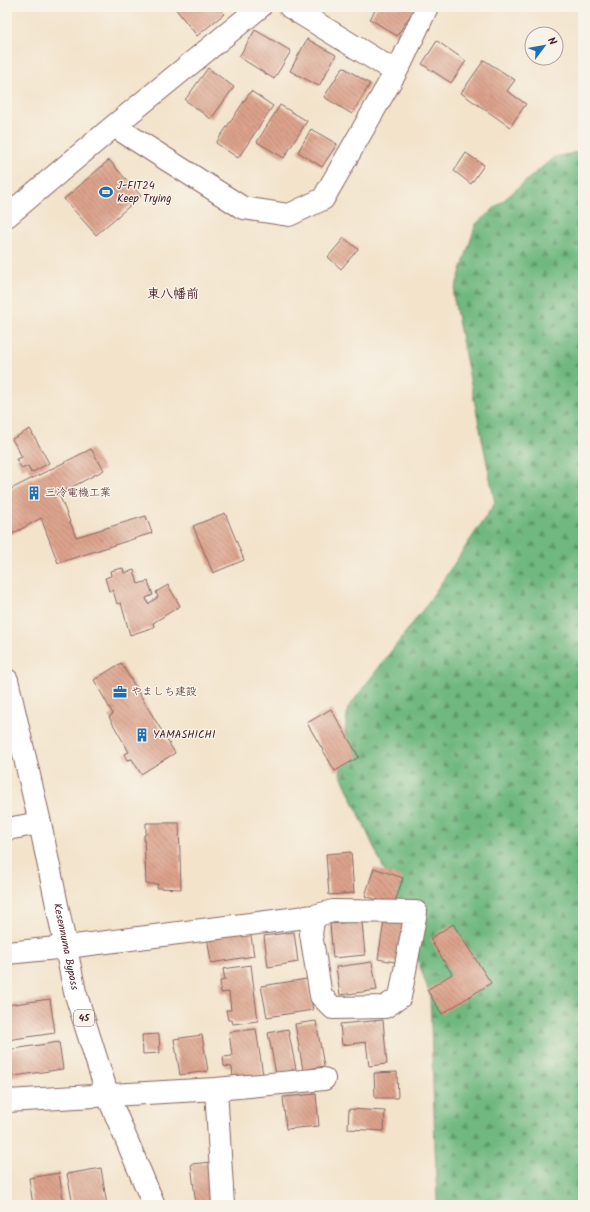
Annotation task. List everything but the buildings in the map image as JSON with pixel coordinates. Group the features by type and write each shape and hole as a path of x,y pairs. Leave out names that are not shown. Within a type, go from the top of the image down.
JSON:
{"main road":[{"path":"7,216 114,126 260,7"},
{"path":"290,7 396,72"},
{"path":"114,126 243,208 289,215 323,199 396,72 427,7"},
{"name":"Kesennuma Bypass","path":"7,680 40,823 76,992 108,1096 154,1205"},
{"path":"7,829 40,823"},
{"path":"7,953 67,947 314,916 333,911 416,912 400,997 385,1007 333,1008 321,996 311,934 314,916"},
{"path":"7,1101 216,1089 324,1079"},
{"path":"216,1089 223,1205"}],"green space":[{"path":"583,151 583,1205 437,1205 430,995 393,889 340,773 348,708 425,607 495,503 453,295 476,224 554,157"}],"place":[{"name":"J-FIT24 Keep Trying","path":"106,192"},
{"name":"三冷電機工業","path":"34,493"},
{"name":"やましち建設","path":"120,692"},
{"name":"YAMASHICHI","path":"142,735"}],"district":[{"name":"東八幡前","path":"173,294"}]}
